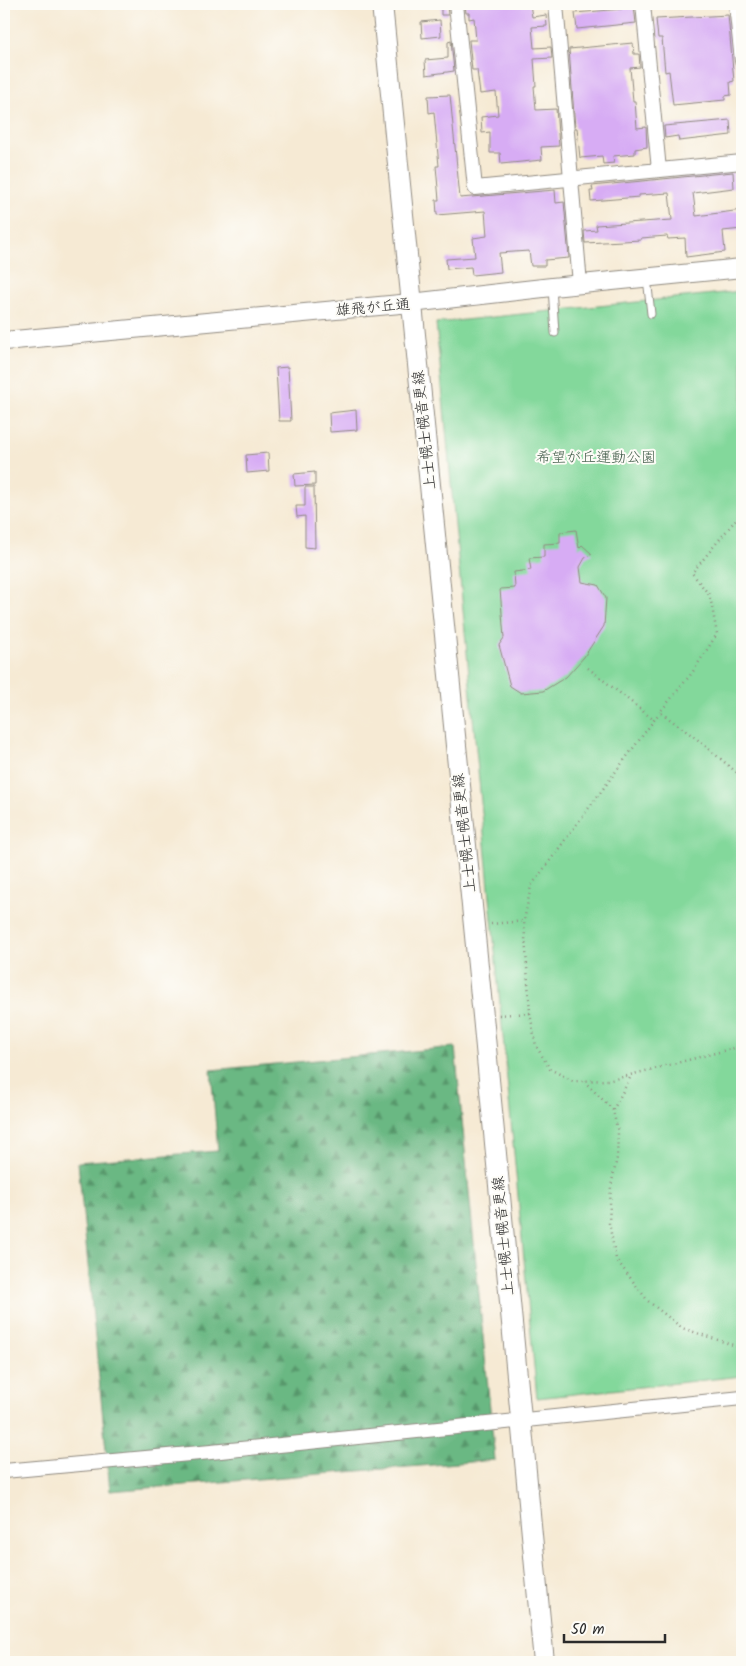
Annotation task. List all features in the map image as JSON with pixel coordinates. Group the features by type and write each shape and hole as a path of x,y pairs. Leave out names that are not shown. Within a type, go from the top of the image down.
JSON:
{"main road":[{"name":"上士幌士幌音更線","path":"382,4 483,1016 544,1662"}],"street":[{"path":"456,4 474,188 742,162"},
{"path":"556,4 580,284"},
{"path":"643,4 659,170"},
{"path":"736,4 742,61"},
{"name":"雄飛が丘通","path":"4,341 411,303 742,268"},
{"path":"4,1472 742,1398"}],"lane":[{"path":"647,277 651,314"},
{"path":"552,287 555,333"}],"path":[{"path":"742,512 692,573 710,596 718,634 692,673 660,712 531,886 524,921 530,1014 536,1046 550,1069 573,1081 611,1080 742,1046"},
{"path":"588,668 654,720"},
{"path":"660,712 697,739 742,777"},
{"path":"474,925 524,921"},
{"path":"483,1016 530,1014"},
{"path":"613,1110 632,1075"},
{"path":"584,1081 613,1110 618,1133 617,1158 611,1186 610,1223 616,1259 648,1301 682,1328 742,1348"}],"green space":[{"name":"希望が丘運動公園","path":"742,291 742,1376 537,1398 436,323"},
{"path":"455,1047 495,1460 110,1491 78,1162 218,1151 211,1070"}],"building":[{"path":"441,4 447,4 448,15 441,15"},
{"path":"465,4 530,4 532,17 546,15 547,26 532,27 534,48 551,47 552,58 534,59 536,110 556,109 559,146 541,147 542,160 501,164 500,153 490,153 490,132 482,133 481,117 498,115 496,92 480,94 477,70 472,70 469,40 476,40 474,18 469,19 469,13 466,13"},
{"path":"634,7 636,23 577,29 575,13"},
{"path":"728,15 734,81 730,82 731,95 725,96 725,100 673,105 669,71 665,72 662,38 658,38 656,19"},
{"path":"440,20 441,36 422,38 421,22"},
{"path":"451,41 454,71 426,75 425,60 448,58 448,42"},
{"path":"633,43 634,54 639,54 640,67 630,68 633,101 635,101 637,128 646,127 647,147 635,149 635,154 613,156 614,163 603,164 602,156 580,158 577,128 575,128 569,49"},
{"path":"450,95 460,198 555,190 556,203 564,202 569,258 545,260 545,266 531,266 529,251 499,253 501,272 472,275 471,267 447,269 446,259 475,257 473,238 487,236 485,211 437,215 436,200 439,200 436,166 439,166 434,112 429,113 428,96"},
{"path":"730,120 731,135 679,141 678,136 665,138 664,126"},
{"path":"733,172 734,188 693,193 696,216 742,210 742,229 723,231 725,252 686,257 685,238 668,239 667,236 641,238 641,240 585,243 584,231 597,230 596,225 672,220 669,193 591,201 590,191 593,191 592,186"},
{"path":"288,367 291,421 279,421 276,368"},
{"path":"356,410 357,430 330,432 329,413"},
{"path":"268,453 269,471 247,473 246,455"},
{"path":"315,472 315,485 295,486 294,474"},
{"path":"305,487 314,487 315,548 305,547 305,516 297,517 296,506 305,506"},
{"path":"576,530 579,548 582,545 592,554 585,558 580,567 582,582 598,585 606,598 604,626 584,657 566,677 543,691 521,693 510,686 499,645 504,638 500,589 515,588 514,572 531,570 529,558 544,557 544,544 560,543 560,532"}]}
